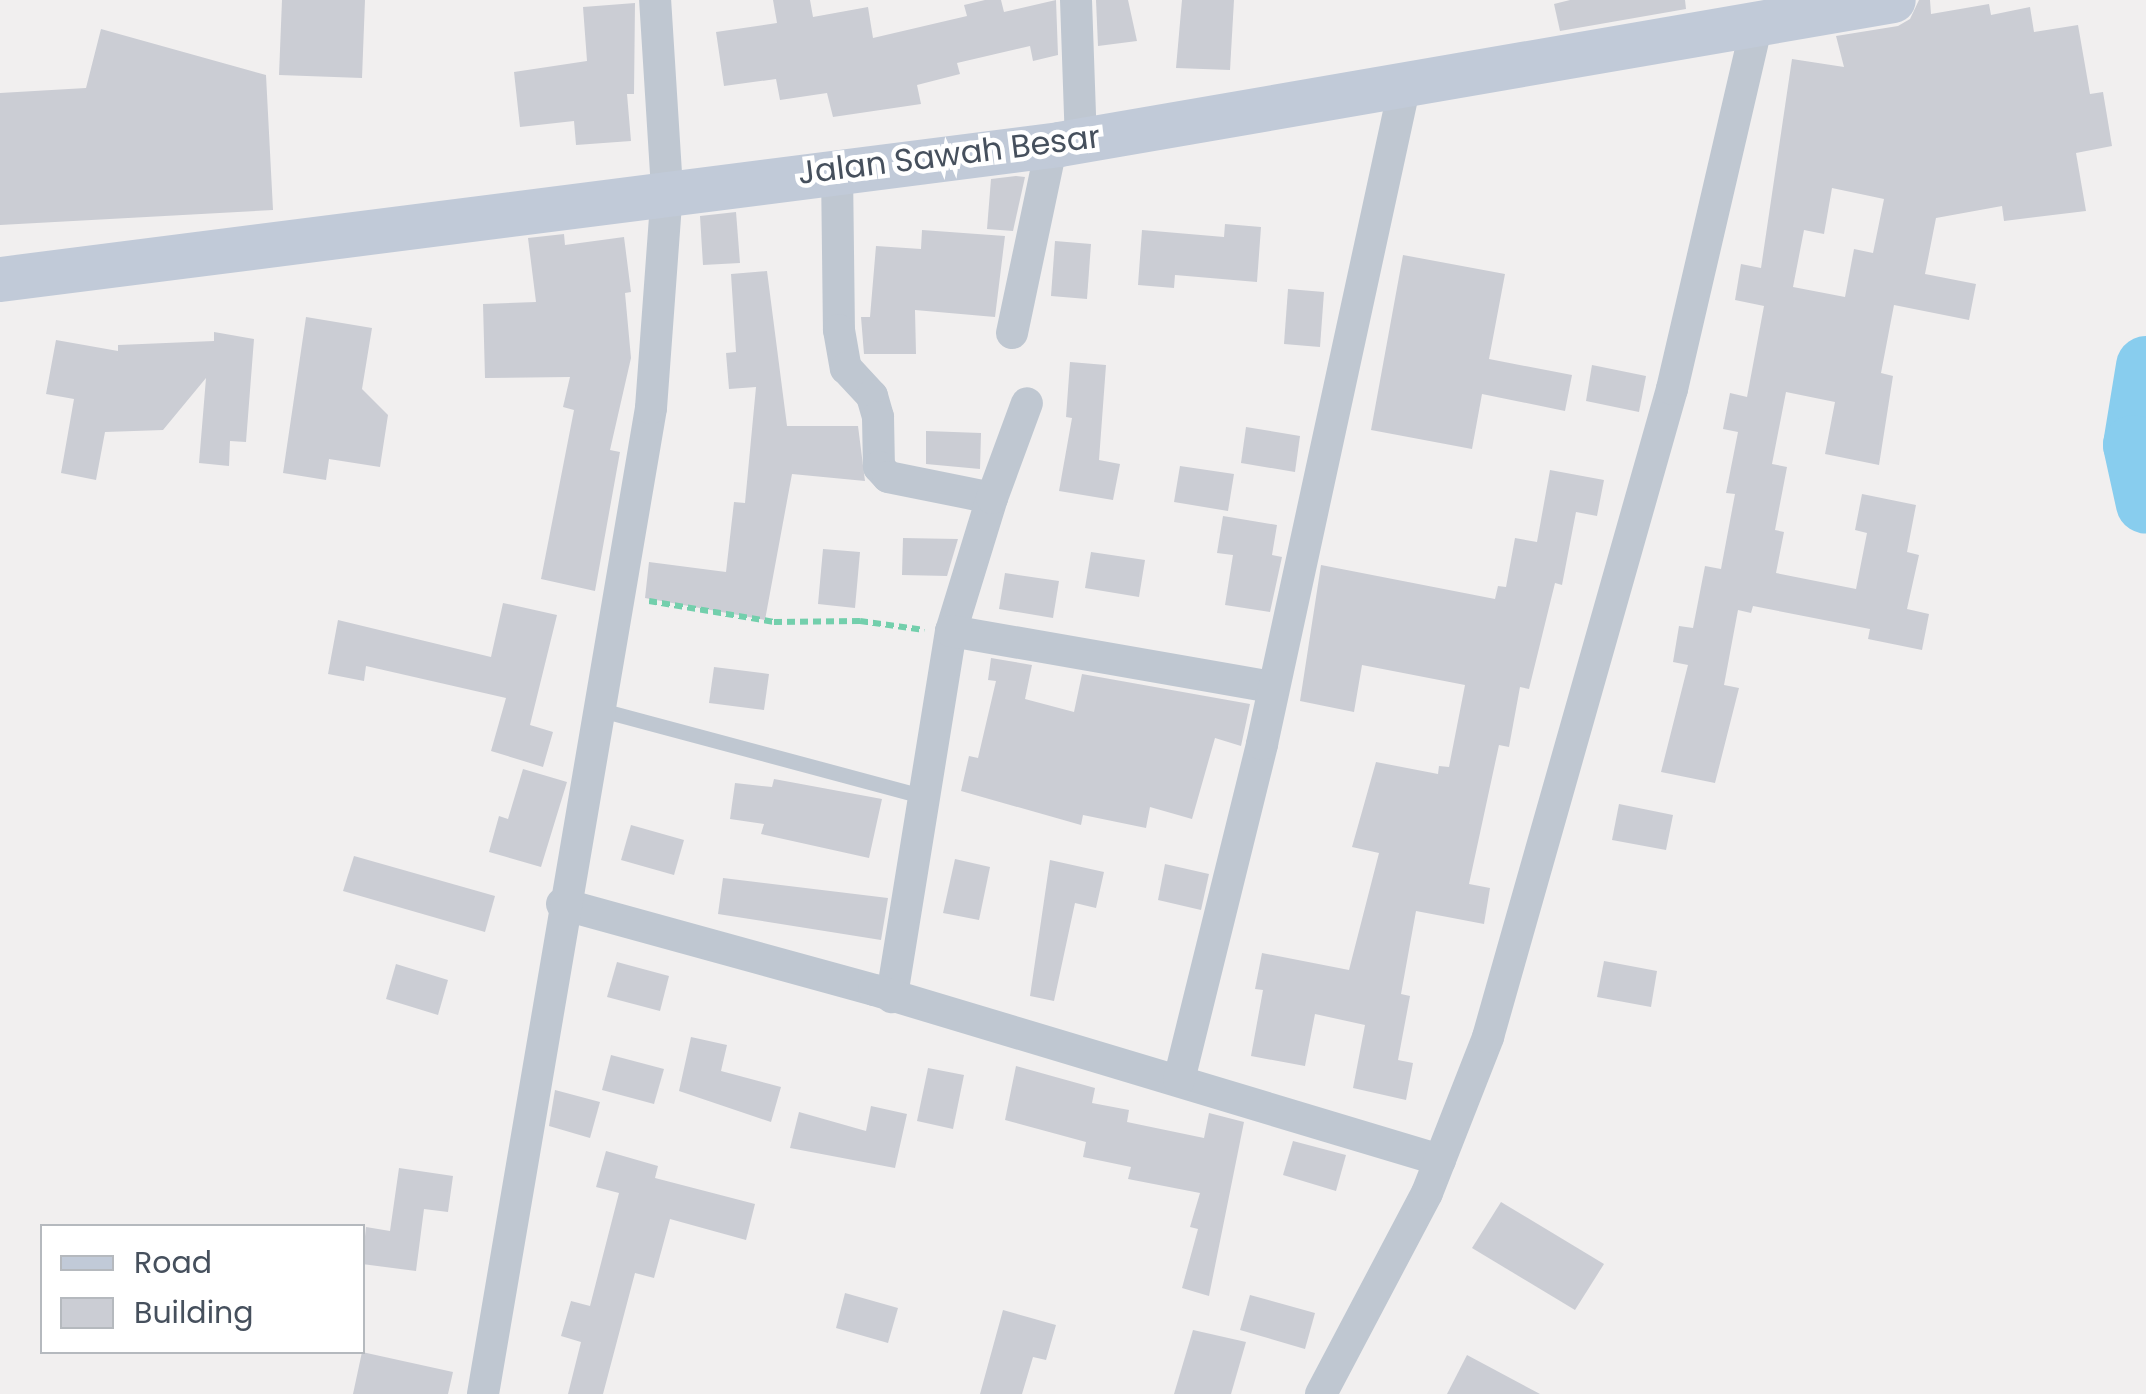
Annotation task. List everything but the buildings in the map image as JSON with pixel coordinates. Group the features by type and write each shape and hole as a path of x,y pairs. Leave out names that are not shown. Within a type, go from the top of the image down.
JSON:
{"main road":[{"name":"Jalan Sawah Besar","path":"0,280 667,189 1067,142 1405,84 1742,18 1893,0"}],"street":[{"path":"483,1394 562,904 623,597 651,408 667,189 655,0"},
{"path":"1012,333 1067,142 1076,0"},
{"path":"1322,1394 1440,1160 1488,1037 1560,792 1690,318 1742,18"},
{"path":"1179,1080 1405,84"},
{"path":"837,170 839,330 846,368 872,396 878,417 879,467 888,477 992,498"},
{"path":"892,997 942,631 1027,404"},
{"path":"942,631 1271,687"},
{"path":"562,904 1179,1080 1440,1160"}],"lane":[{"path":"601,710 922,796"}],"path":[{"path":"623,597 774,622 860,620 942,631"}],"waterway":[{"path":"2146,366 2133,445 2146,504"}]}
